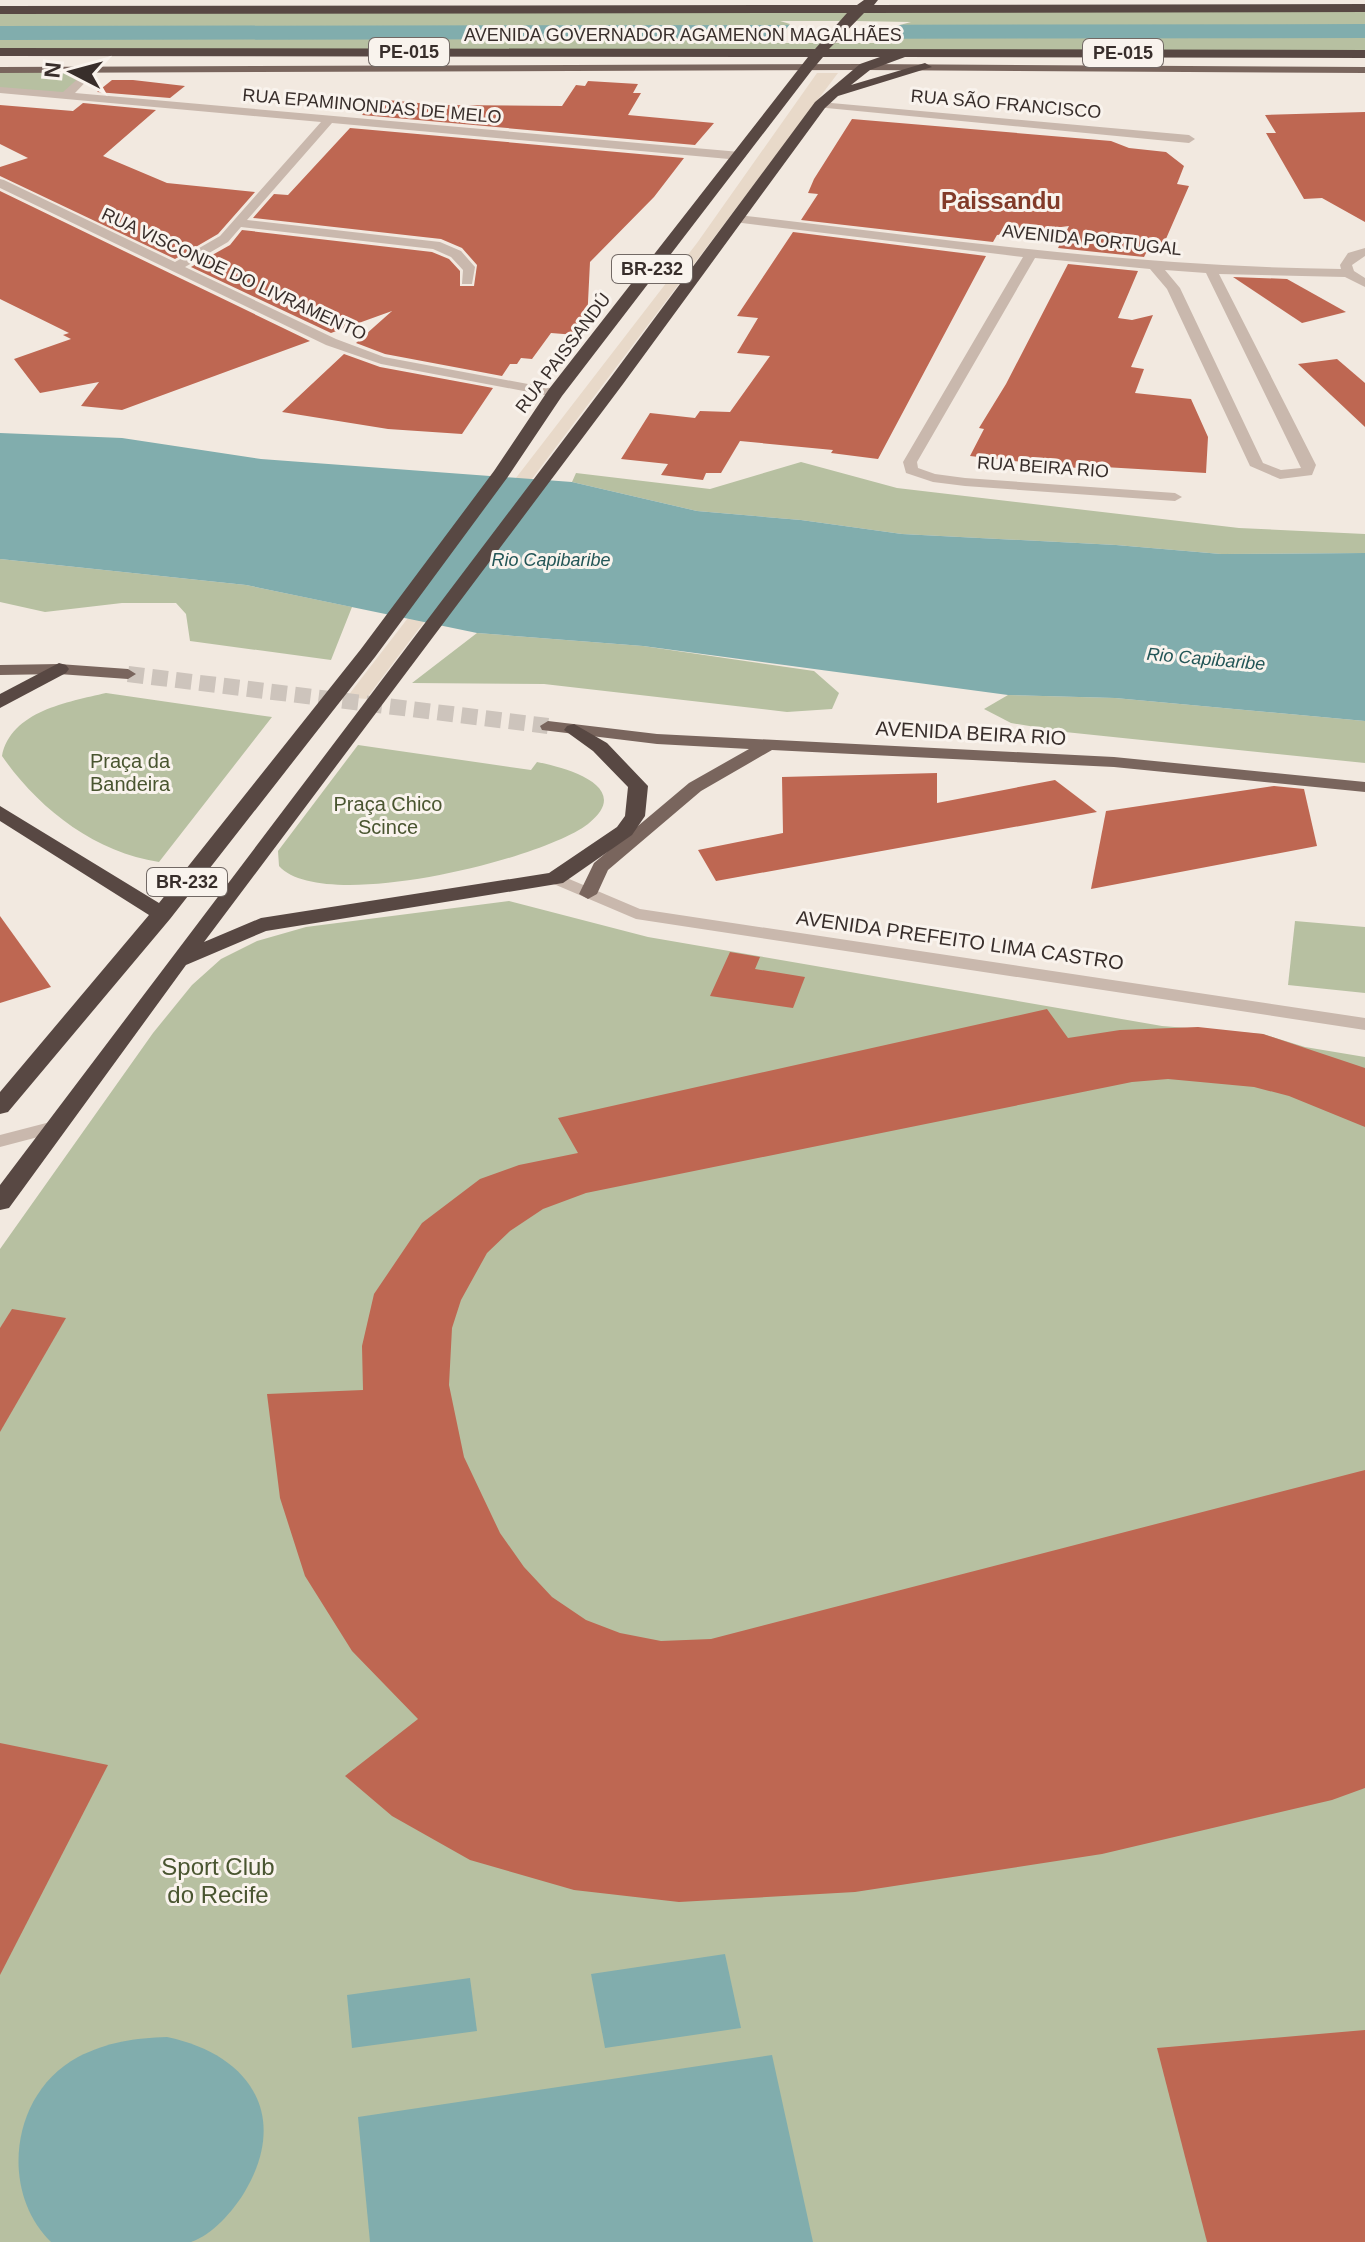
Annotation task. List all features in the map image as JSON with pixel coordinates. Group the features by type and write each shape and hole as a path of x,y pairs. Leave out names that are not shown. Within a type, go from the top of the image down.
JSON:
{"highway":[{"path":"119,0 238,8"},
{"path":"1284,8 1303,0"},
{"path":"1357,0 1365,1"},
{"name":"AVENIDA GOVERNADOR AGAMENON MAGALHÃES","path":"0,10 1365,8"},
{"path":"864,10 870,30"},
{"name":"BR-232","path":"807,67 864,10"},
{"name":"AVENIDA GOVERNADOR AGAMENON MAGALHÃES","path":"0,52 874,49 904,53 1365,54"},
{"path":"246,69 354,52"},
{"name":"BR-232","path":"0,1202 175,963 545,478 820,105 865,67 904,53"},
{"path":"973,53 1121,68"},
{"name":"RUA PAISSANDÚ","path":"162,914 368,653 501,474 555,393 807,67"},
{"path":"834,94 925,67"},
{"path":"0,702 59,669"},
{"path":"175,963 261,925 555,878 605,847 625,831 635,816 638,786 600,747 574,730"},
{"path":"0,812 162,914"},
{"name":"BR-232","path":"0,1107 162,914"}],"main road":[{"name":"AVENIDA GOVERNADOR AGAMENON MAGALHÃES","path":"0,70 925,67 1365,70"},
{"path":"0,670 59,669 128,674"},
{"name":"AVENIDA BEIRA RIO","path":"548,726 766,746 1114,762 1365,787"},
{"path":"588,894 600,867 695,787 766,746"}],"street":[{"path":"66,96 91,70"},
{"name":"RUA EPAMINONDAS DE MELO","path":"0,90 740,156"},
{"name":"RUA SÃO FRANCISCO","path":"820,105 1189,139"},
{"path":"175,268 214,246 328,121"},
{"name":"RUA VISCONDE DO LIVRAMENTO","path":"0,183 331,342 381,360 555,393"},
{"name":"AVENIDA PORTUGAL","path":"738,219 1154,266 1211,271 1348,273"},
{"path":"237,223 436,245 464,261 470,270 467,281"},
{"name":"RUA BEIRA RIO","path":"1032,252 910,462 911,470 933,478 965,482 1175,497"},
{"path":"1365,252 1353,256 1346,265 1348,273 1365,283"},
{"path":"1154,266 1173,288 1257,466 1280,475 1307,472 1309,465 1211,271"},
{"name":"AVENIDA PREFEITO LIMA CASTRO","path":"555,878 636,914 1365,1024"},
{"path":"0,1141 54,1127"}],"green space":[{"path":"0,10 1365,10 1365,54 0,52"},
{"path":"0,70 91,70 66,96 0,90"},
{"path":"801,462 897,488 1239,528 1365,534 1365,553 1221,554 1116,545 902,534 801,520 697,511 572,482 576,473 710,489"},
{"path":"0,559 246,585 352,607 331,660 190,641 186,614 176,603 122,603 45,612 0,602"},
{"path":"477,633 643,646 814,671 839,693 832,709 787,712 544,684 412,683"},
{"name":"Praça da Bandeira","path":"106,693 272,717 159,862 112,849 70,825 33,793 2,756 7,741 29,719 59,705"},
{"path":"1008,695 1115,698 1365,721 1365,763 1065,732 1011,723 984,709"},
{"name":"Praça Chico Scince","path":"358,745 531,770 537,762 563,768 590,781 600,789 604,799 601,811 588,824 563,838 481,866 383,883 339,885 303,879 279,866 278,851"},
{"name":"Sport Club do Recife","path":"509,901 648,937 1162,1026 1263,1034 1305,1047 1365,1057 1365,2242 0,2242 0,1249 153,1033 192,985 221,959 257,941 306,927"},
{"path":"1295,921 1365,927 1365,993 1288,985"}],"shaded area":[{"path":"817,73 838,73 366,699 347,697 697,243"}],"water":[{"path":"1365,24 1365,38 0,40 0,26"},
{"name":"Rio Capibaribe","path":"0,433 122,438 261,459 572,482 697,511 801,520 902,534 1116,545 1221,554 1365,553 1365,721 1115,698 1008,695 643,646 477,633 246,585 0,559"},
{"path":"725,1954 741,2028 605,2048 591,1974"},
{"path":"470,1978 477,2031 352,2048 347,1995"},
{"path":"167,2037 196,2045 220,2058 240,2073 254,2092 262,2114 263,2138 258,2165 244,2193 221,2222 191,2242 51,2242 35,2222 24,2198 19,2172 20,2145 26,2119 38,2095 55,2074 89,2052 121,2042"},
{"path":"772,2055 813,2242 370,2242 358,2117"}],"pier":[{"path":"780,21 911,22 896,26 885,40 889,43 775,43 790,24"}],"building":[{"path":"112,80 185,86 170,98 97,92"},
{"path":"588,81 638,84 633,93 641,93 628,115 714,123 695,145 362,115 377,99 439,105 562,106 576,85 585,86"},
{"path":"83,103 156,110 103,156 167,183 255,192 218,234 175,259 0,176 0,167 28,158 0,144 0,105 73,111"},
{"path":"1365,112 1365,222 1322,198 1304,199 1266,133 1276,133 1265,115"},
{"path":"852,119 1111,141 1129,148 1166,152 1184,166 1177,184 1189,186 1162,248 1149,247 1144,257 1058,248 1069,226 997,235 993,242 801,220 818,194 808,193 814,179"},
{"path":"350,128 684,158 654,197 590,262 587,322 576,335 551,333 532,359 521,358 517,364 510,364 502,376 385,354 356,343 392,311 331,333 191,267 230,245 242,230 432,252 449,259 460,271 460,286 474,286 477,265 462,248 441,239 253,218 274,194 288,195"},
{"path":"0,191 310,341 122,410 81,406 99,382 40,393 14,359 71,339 63,335 69,333 0,299"},
{"path":"793,232 986,256 878,459 831,453 833,450 740,441 721,473 706,473 703,480 661,475 668,464 621,459 650,413 695,418 700,411 730,412 770,356 737,353 758,318 737,316"},
{"path":"1068,264 1138,271 1118,318 1132,320 1153,315 1131,367 1144,369 1135,393 1191,399 1208,437 1206,473 1087,466 1086,469 970,456 984,429 979,428 1006,384"},
{"path":"1233,277 1287,279 1346,312 1302,323"},
{"path":"344,354 380,367 493,388 462,434 388,429 282,412"},
{"path":"1337,359 1365,383 1365,427 1298,364"},
{"path":"937,773 937,803 1055,780 1097,812 716,881 698,850 783,833 782,777"},
{"path":"1274,786 1304,789 1317,846 1091,889 1106,811"},
{"path":"0,916 51,987 0,1003"},
{"path":"730,952 760,957 755,969 805,977 793,1008 710,996"},
{"path":"1047,1009 1068,1038 1120,1030 1198,1027 1263,1034 1365,1068 1365,1127 1289,1096 1254,1087 1168,1079 1132,1082 586,1193 543,1209 510,1231 487,1253 461,1300 452,1328 449,1385 464,1457 500,1533 524,1567 552,1597 586,1620 620,1633 661,1641 711,1639 1365,1470 1365,1788 1332,1800 1102,1854 855,1892 679,1902 574,1890 470,1860 392,1816 345,1776 418,1719 352,1651 305,1576 280,1498 267,1394 363,1390 362,1346 374,1294 422,1223 480,1179 519,1165 578,1153 558,1118"},
{"path":"12,1309 66,1318 0,1432 0,1328"},
{"path":"0,1743 108,1765 0,1975"},
{"path":"1365,2030 1365,2242 1207,2242 1157,2048"}],"tunnel":[{"path":"128,674 548,726"}],"district":[{"name":"Paissandu","path":"1001,201"}]}
